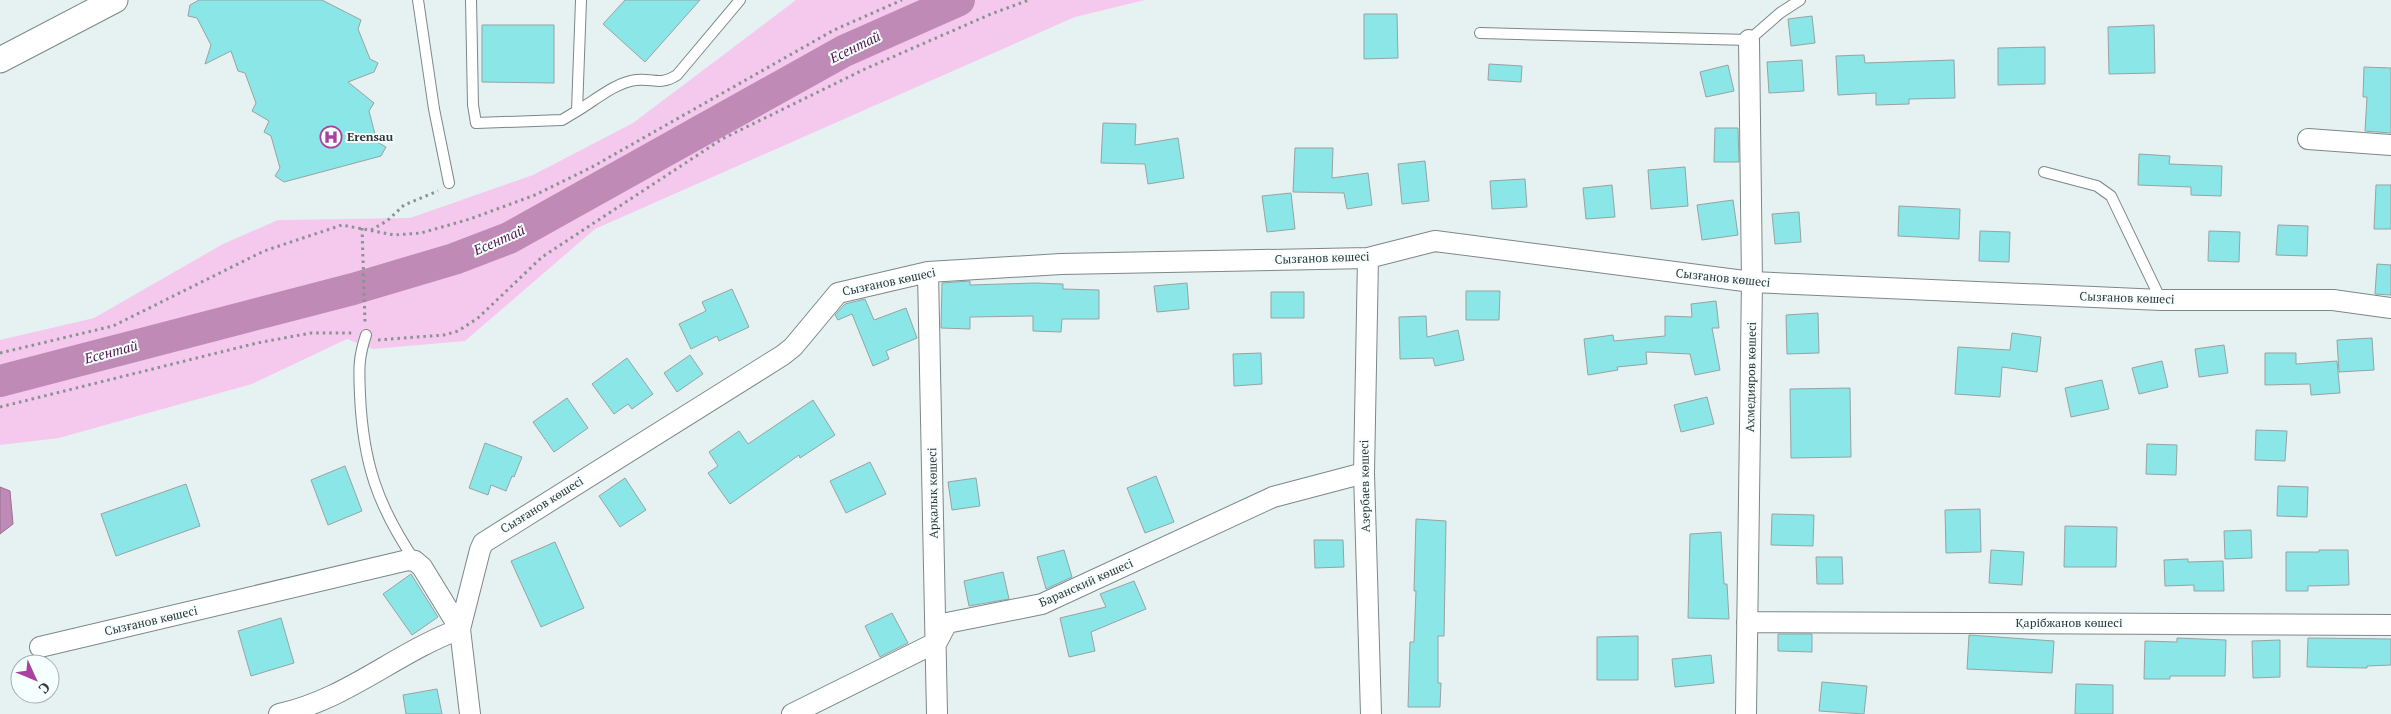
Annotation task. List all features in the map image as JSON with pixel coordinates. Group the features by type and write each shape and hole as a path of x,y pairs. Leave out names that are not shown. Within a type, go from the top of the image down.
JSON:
{"street":[{"path":"0,60 116,0"},
{"name":"Ахмедияров көшесі","path":"1746,714 1752,282 1750,40"},
{"path":"2308,139 2391,145"},
{"name":"Сызғанов көшесі","path":"460,629 480,550 489,538 783,355 793,346 838,293 928,272 1061,264 1368,258 1434,241 1752,282 2160,300 2333,300 2391,308"},
{"name":"Азербаев көшесі","path":"1368,258 1364,473 1371,714"},
{"name":"Арқалық көшесі","path":"928,272 937,714"},
{"name":"Баранский көшесі","path":"936,642 947,622 1042,604 1273,497 1364,473"},
{"name":"Сызғанов көшесі","path":"40,647 408,560 415,560"},
{"path":"415,560 422,567 460,629 470,714"},
{"name":"Қарібжанов көшесі","path":"1746,622 2391,625"},
{"path":"278,714 297,710 330,698 438,637 460,629"},
{"path":"792,714 936,642"}],"lane":[{"path":"418,0 434,109 448,183"},
{"path":"471,0 473,105 476,123 562,120 621,85 636,80 666,82 677,75 740,0"},
{"path":"577,111 581,0"},
{"path":"1480,33 1750,40 1780,13 1800,0"},
{"path":"2044,172 2097,186 2111,196 2160,300"},
{"path":"366,335 359,356 364,442 383,506 415,560"}],"path":[{"path":"0,407 256,342 311,333 344,332 366,335 378,340 444,335 458,331 478,318 542,257 722,139 865,68 991,14 1030,0"},
{"path":"371,230 387,222 404,205 433,194 448,183"},
{"path":"362,228 365,311"}],"shaded area":[{"path":"796,0 1145,0 1075,17 595,229 465,341 373,349 347,339 252,384 59,438 0,445 0,340 94,318 223,244 278,220 410,218 533,175 633,123"},
{"path":"0,487 10,491 13,524 0,534"}],"building":[{"path":"199,0 322,0 361,20 358,29 370,59 378,63 374,72 348,82 374,103 369,111 377,142 386,147 381,156 284,182 275,176 280,168 271,136 264,132 269,121 252,111 256,103 245,73 238,71 231,51 205,64 211,45 197,18 188,16 190,5"},
{"path":"625,0 700,0 645,62 603,24"},
{"path":"1364,14 1397,14 1398,58 1364,59"},
{"path":"1812,16 1815,43 1791,46 1788,19"},
{"path":"482,25 554,25 554,83 482,82"},
{"path":"2154,25 2155,73 2109,74 2108,27"},
{"path":"2045,47 2045,84 1998,85 1998,48"},
{"path":"1864,55 1865,63 1954,60 1955,98 1909,99 1909,104 1876,105 1876,93 1838,95 1836,56"},
{"path":"1802,60 1804,91 1769,93 1767,62"},
{"path":"1489,64 1522,66 1521,82 1488,80"},
{"path":"1728,65 1734,91 1706,97 1700,72"},
{"path":"2364,67 2391,68 2391,133 2365,131 2367,97 2363,97"},
{"path":"1103,123 1136,124 1135,145 1178,138 1184,178 1148,184 1145,164 1101,163"},
{"path":"1715,128 1738,128 1739,162 1714,162"},
{"path":"1295,148 1333,148 1332,178 1368,173 1372,205 1347,209 1344,193 1293,192"},
{"path":"2139,154 2170,156 2169,164 2222,166 2221,196 2191,195 2191,187 2138,185"},
{"path":"1425,161 1429,201 1402,204 1398,164"},
{"path":"1685,167 1688,206 1651,209 1648,170"},
{"path":"1525,179 1527,207 1492,209 1490,181"},
{"path":"1612,185 1615,217 1586,219 1583,188"},
{"path":"2376,185 2391,185 2391,229 2374,229"},
{"path":"1291,193 1295,229 1267,232 1262,196"},
{"path":"1733,200 1738,235 1702,240 1697,205"},
{"path":"1899,206 1960,209 1959,239 1898,236"},
{"path":"1799,212 1801,242 1775,244 1772,214"},
{"path":"2278,225 2308,226 2307,256 2276,255"},
{"path":"1980,231 2010,232 2009,262 1979,261"},
{"path":"2209,231 2240,232 2239,262 2208,261"},
{"path":"2377,264 2391,265 2391,295 2375,294"},
{"path":"970,281 970,285 1063,284 1063,289 1099,290 1099,319 1062,319 1061,332 1033,331 1033,316 970,317 970,329 941,328 942,283"},
{"path":"1187,283 1189,309 1157,312 1154,286"},
{"path":"732,289 749,327 719,341 717,336 691,349 679,324 706,311 702,302"},
{"path":"1466,291 1500,291 1499,320 1466,320"},
{"path":"1271,292 1304,292 1304,318 1271,318"},
{"path":"865,299 874,320 906,308 917,338 886,351 889,359 873,366 852,314 838,320 835,315 845,304"},
{"path":"1716,301 1719,328 1712,328 1720,370 1695,375 1690,354 1646,352 1647,364 1617,367 1618,370 1588,375 1584,339 1613,335 1614,341 1665,336 1665,316 1692,317 1691,304"},
{"path":"1818,313 1819,353 1787,354 1786,315"},
{"path":"1426,316 1427,337 1458,330 1464,360 1435,366 1433,358 1400,359 1399,317"},
{"path":"2012,333 2041,337 2037,372 2002,367 2000,397 1955,394 1958,347 2010,350"},
{"path":"2372,338 2374,370 2339,372 2337,340"},
{"path":"2224,345 2228,373 2199,377 2195,349"},
{"path":"1261,353 1262,384 1234,386 1233,354"},
{"path":"2265,353 2296,353 2296,364 2337,361 2340,393 2311,395 2310,384 2265,385"},
{"path":"690,355 703,374 677,392 664,373"},
{"path":"627,358 653,394 632,409 628,404 614,414 592,384"},
{"path":"2162,361 2168,387 2139,394 2132,368"},
{"path":"2102,380 2109,409 2071,417 2065,388"},
{"path":"1850,388 1851,457 1791,458 1790,389"},
{"path":"1707,397 1714,424 1681,432 1674,405"},
{"path":"567,398 588,428 554,452 533,422"},
{"path":"813,400 835,435 800,458 799,455 730,504 708,473 718,466 709,452 739,431 748,444"},
{"path":"2256,430 2287,431 2285,461 2255,460"},
{"path":"485,443 522,457 506,491 491,485 488,495 469,488"},
{"path":"2147,444 2177,445 2176,475 2146,474"},
{"path":"870,462 886,494 846,513 830,481"},
{"path":"345,466 362,511 328,525 311,480"},
{"path":"1156,476 1174,522 1145,533 1127,488"},
{"path":"625,478 646,510 620,527 599,496"},
{"path":"976,478 980,506 952,510 948,482"},
{"path":"186,484 200,526 116,556 101,514"},
{"path":"2278,486 2308,487 2307,517 2277,516"},
{"path":"1980,509 1981,552 1946,553 1945,510"},
{"path":"1772,514 1814,515 1813,546 1771,545"},
{"path":"1416,519 1446,521 1444,636 1438,636 1438,683 1441,683 1440,707 1408,707 1410,642 1414,642"},
{"path":"2065,526 2117,527 2116,567 2064,567"},
{"path":"2251,530 2252,558 2225,559 2224,531"},
{"path":"1721,532 1724,584 1727,584 1729,619 1688,618 1690,534"},
{"path":"1314,540 1343,540 1344,567 1315,568"},
{"path":"555,542 584,608 541,627 511,561"},
{"path":"1064,550 1072,577 1046,589 1037,557"},
{"path":"1991,550 2024,552 2022,585 1989,583"},
{"path":"2319,550 2348,550 2349,585 2308,586 2308,591 2286,591 2286,552 2319,552"},
{"path":"1816,557 1842,557 1843,584 1817,584"},
{"path":"2188,559 2188,562 2223,561 2224,591 2194,591 2194,585 2165,586 2164,560"},
{"path":"1003,572 1009,599 969,606 964,581"},
{"path":"411,574 438,617 412,635 383,594"},
{"path":"1134,581 1146,609 1091,632 1095,651 1069,657 1060,618 1106,607 1100,594"},
{"path":"892,613 908,643 880,657 865,626"},
{"path":"281,618 294,663 251,676 238,631"},
{"path":"1778,634 1812,634 1812,652 1778,651"},
{"path":"1969,635 2054,641 2052,673 1967,669"},
{"path":"1638,636 1638,680 1597,680 1597,637"},
{"path":"2177,638 2226,640 2225,676 2170,676 2170,679 2144,679 2145,641 2177,642"},
{"path":"2308,638 2391,639 2391,665 2367,666 2367,668 2307,667"},
{"path":"2280,640 2280,677 2253,678 2252,641"},
{"path":"1711,655 1714,683 1675,687 1672,659"},
{"path":"1822,682 1867,686 1864,714 1819,711"},
{"path":"2076,684 2113,685 2113,714 2075,714"},
{"path":"437,689 442,714 406,714 403,695"}],"waterway":[{"name":"Есентай","path":"0,381 353,289 454,259 509,238 844,51 959,0"}],"place":[{"name":"Erensau","path":"331,137"}]}
